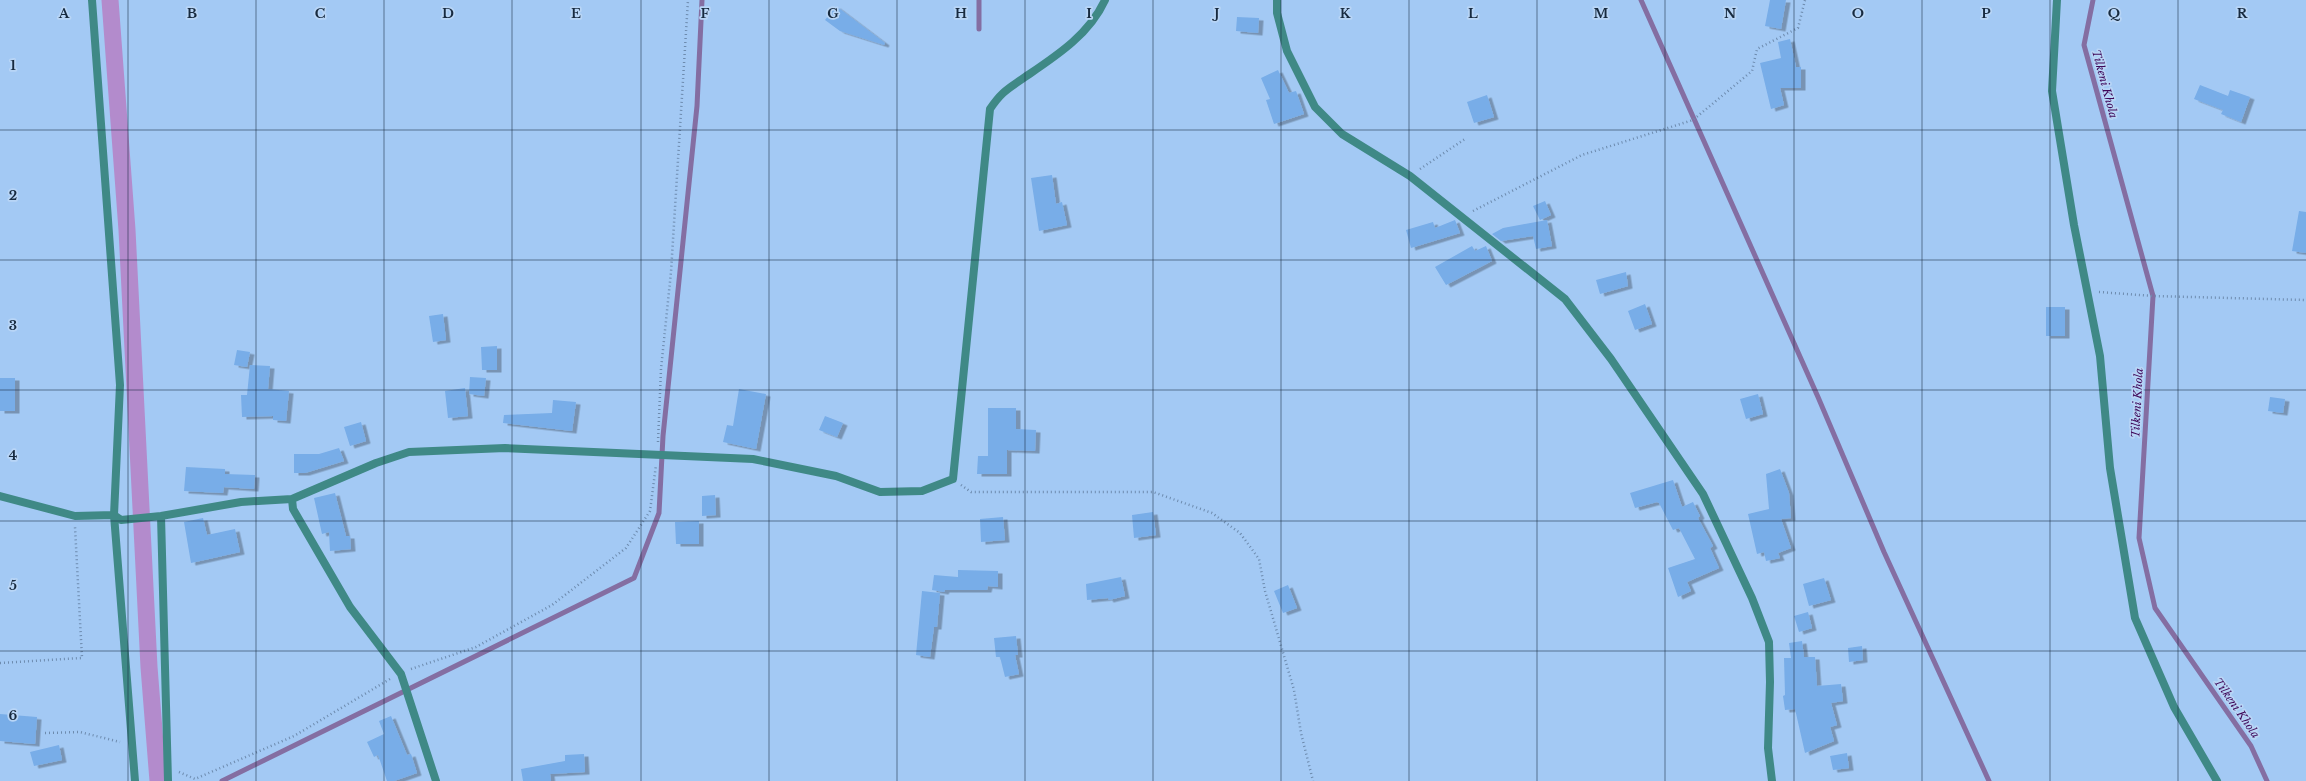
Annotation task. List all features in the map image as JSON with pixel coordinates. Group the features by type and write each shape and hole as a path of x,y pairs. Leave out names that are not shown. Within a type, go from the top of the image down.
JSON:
{"street":[{"path":"92,0 120,385 117,518 130,745 135,781"},
{"path":"0,496 75,516 117,518 160,516 241,502 292,499 376,463 409,452 505,448 657,456 672,454 753,459 836,476 880,492 922,491 952,479 983,159 990,109 1000,93 1068,46 1097,17 1105,0"},
{"path":"1277,0 1277,13 1287,51 1314,107 1342,134 1410,176 1463,217 1526,270 1565,299 1611,359 1703,494 1752,598 1769,642 1770,682 1768,748 1772,781"},
{"path":"2057,0 2052,91 2087,291 2100,356 2110,468 2135,618 2174,707 2217,781"},
{"path":"292,499 293,509 350,607 401,673 436,781"},
{"path":"160,516 168,781"}],"path":[{"path":"167,766 195,779 294,736 401,673 476,647 538,613 552,605 626,548 650,511 657,456 661,368 671,272 688,0"},
{"path":"1463,217 1582,155 1693,120 1752,71 1757,49 1798,28 1805,0"},
{"path":"1410,176 1465,139"},
{"path":"2087,291 2153,296 2306,300"},
{"path":"952,479 971,492 1153,492 1212,513 1235,529 1259,559 1265,591 1294,690 1301,733 1313,781"},
{"path":"0,662 82,658 75,516"},
{"path":"45,733 80,732 130,745"}],"building":[{"path":"1770,0 1786,0 1781,29 1765,26"},
{"path":"836,6 885,43 884,45 840,31 825,20"},
{"path":"1237,17 1259,18 1258,33 1236,31"},
{"path":"1790,39 1796,67 1801,67 1801,88 1780,88 1784,105 1771,109 1760,63 1781,58 1778,42"},
{"path":"1278,70 1289,93 1296,91 1304,114 1274,124 1266,100 1270,99 1261,78"},
{"path":"2200,85 2228,96 2230,90 2250,97 2241,122 2221,114 2223,110 2194,99"},
{"path":"1487,95 1494,117 1474,123 1467,102"},
{"path":"1052,175 1056,204 1062,202 1067,225 1039,231 1031,178"},
{"path":"1545,201 1551,215 1540,220 1533,206"},
{"path":"2299,211 2306,212 2306,253 2292,251"},
{"path":"1455,220 1460,233 1411,248 1406,230 1433,222 1435,228"},
{"path":"1547,220 1552,246 1536,249 1533,236 1501,241 1492,234 1503,228"},
{"path":"1472,246 1475,251 1486,246 1492,261 1446,285 1435,267"},
{"path":"1626,272 1628,286 1600,294 1596,280"},
{"path":"1645,304 1652,324 1635,330 1628,311"},
{"path":"2046,307 2065,307 2065,336 2046,336"},
{"path":"443,314 446,340 433,342 429,316"},
{"path":"497,346 497,370 482,370 481,347"},
{"path":"237,350 250,352 247,367 234,365"},
{"path":"250,365 270,366 268,389 289,391 286,421 273,420 273,416 242,417 241,395 247,395"},
{"path":"470,377 486,378 484,396 469,394"},
{"path":"0,378 15,378 15,411 0,411"},
{"path":"465,388 468,416 448,418 445,391"},
{"path":"739,389 766,394 756,449 723,442 727,425 733,426"},
{"path":"1758,394 1763,414 1746,419 1740,399"},
{"path":"2270,397 2285,399 2283,413 2268,411"},
{"path":"553,400 576,402 572,431 503,423 504,415 552,413"},
{"path":"988,408 1016,408 1016,429 1036,430 1035,451 1007,450 1007,474 977,474 978,456 988,456"},
{"path":"825,416 843,423 837,437 819,430"},
{"path":"361,422 366,441 350,446 344,427"},
{"path":"339,448 344,461 305,473 294,473 294,454 319,454"},
{"path":"186,467 225,469 225,474 255,475 254,489 224,487 223,493 184,491"},
{"path":"1780,469 1789,493 1791,518 1781,519 1791,548 1778,553 1780,558 1766,561 1764,552 1757,554 1748,514 1769,509 1766,474"},
{"path":"1673,480 1682,507 1693,502 1700,516 1698,518 1713,546 1710,548 1719,568 1687,582 1691,591 1678,597 1668,568 1695,559 1679,528 1673,530 1659,503 1657,502 1635,508 1630,493"},
{"path":"335,493 346,536 350,536 351,549 330,551 329,532 322,534 314,498"},
{"path":"715,495 716,515 702,516 702,496"},
{"path":"1153,512 1156,535 1134,538 1132,515"},
{"path":"1003,517 1005,540 981,542 980,519"},
{"path":"203,518 207,535 235,529 240,552 191,563 184,522"},
{"path":"699,521 699,544 676,544 675,522"},
{"path":"958,570 998,571 998,587 988,586 987,590 945,590 944,592 932,590 934,575 958,577"},
{"path":"1121,577 1125,596 1109,600 1108,598 1087,600 1086,584"},
{"path":"1824,578 1831,600 1809,606 1803,584"},
{"path":"1288,585 1297,608 1283,613 1274,591"},
{"path":"922,591 940,593 937,627 934,627 930,657 916,655"},
{"path":"1808,612 1812,628 1799,632 1794,616"},
{"path":"1016,636 1018,655 1015,655 1019,674 1005,677 1000,657 996,657 994,638"},
{"path":"1802,641 1804,657 1815,657 1817,686 1841,684 1843,701 1831,703 1837,725 1830,727 1834,741 1805,753 1795,709 1785,710 1783,696 1785,695 1784,658 1791,658 1789,643"},
{"path":"1862,646 1863,660 1849,662 1848,648"},
{"path":"0,714 37,717 35,744 0,741"},
{"path":"391,716 407,755 411,754 417,773 394,781 387,781 378,755 374,757 367,742 384,734 379,721"},
{"path":"59,745 62,760 34,766 30,752"},
{"path":"1847,753 1849,768 1833,770 1830,756"},
{"path":"584,754 585,772 550,774 551,781 523,781 521,769 565,761 565,755"}],"waterway":[{"path":"110,0 127,230 149,667 158,781"},
{"path":"222,781 634,578 659,513 663,436 697,106 702,0"},
{"path":"979,0 979,29"},
{"path":"1641,0 1818,397 1884,552 1989,781"},
{"name":"Tilkeni Khola","path":"2093,0 2084,45 2153,296 2139,538 2155,608 2251,746 2267,781"}]}
